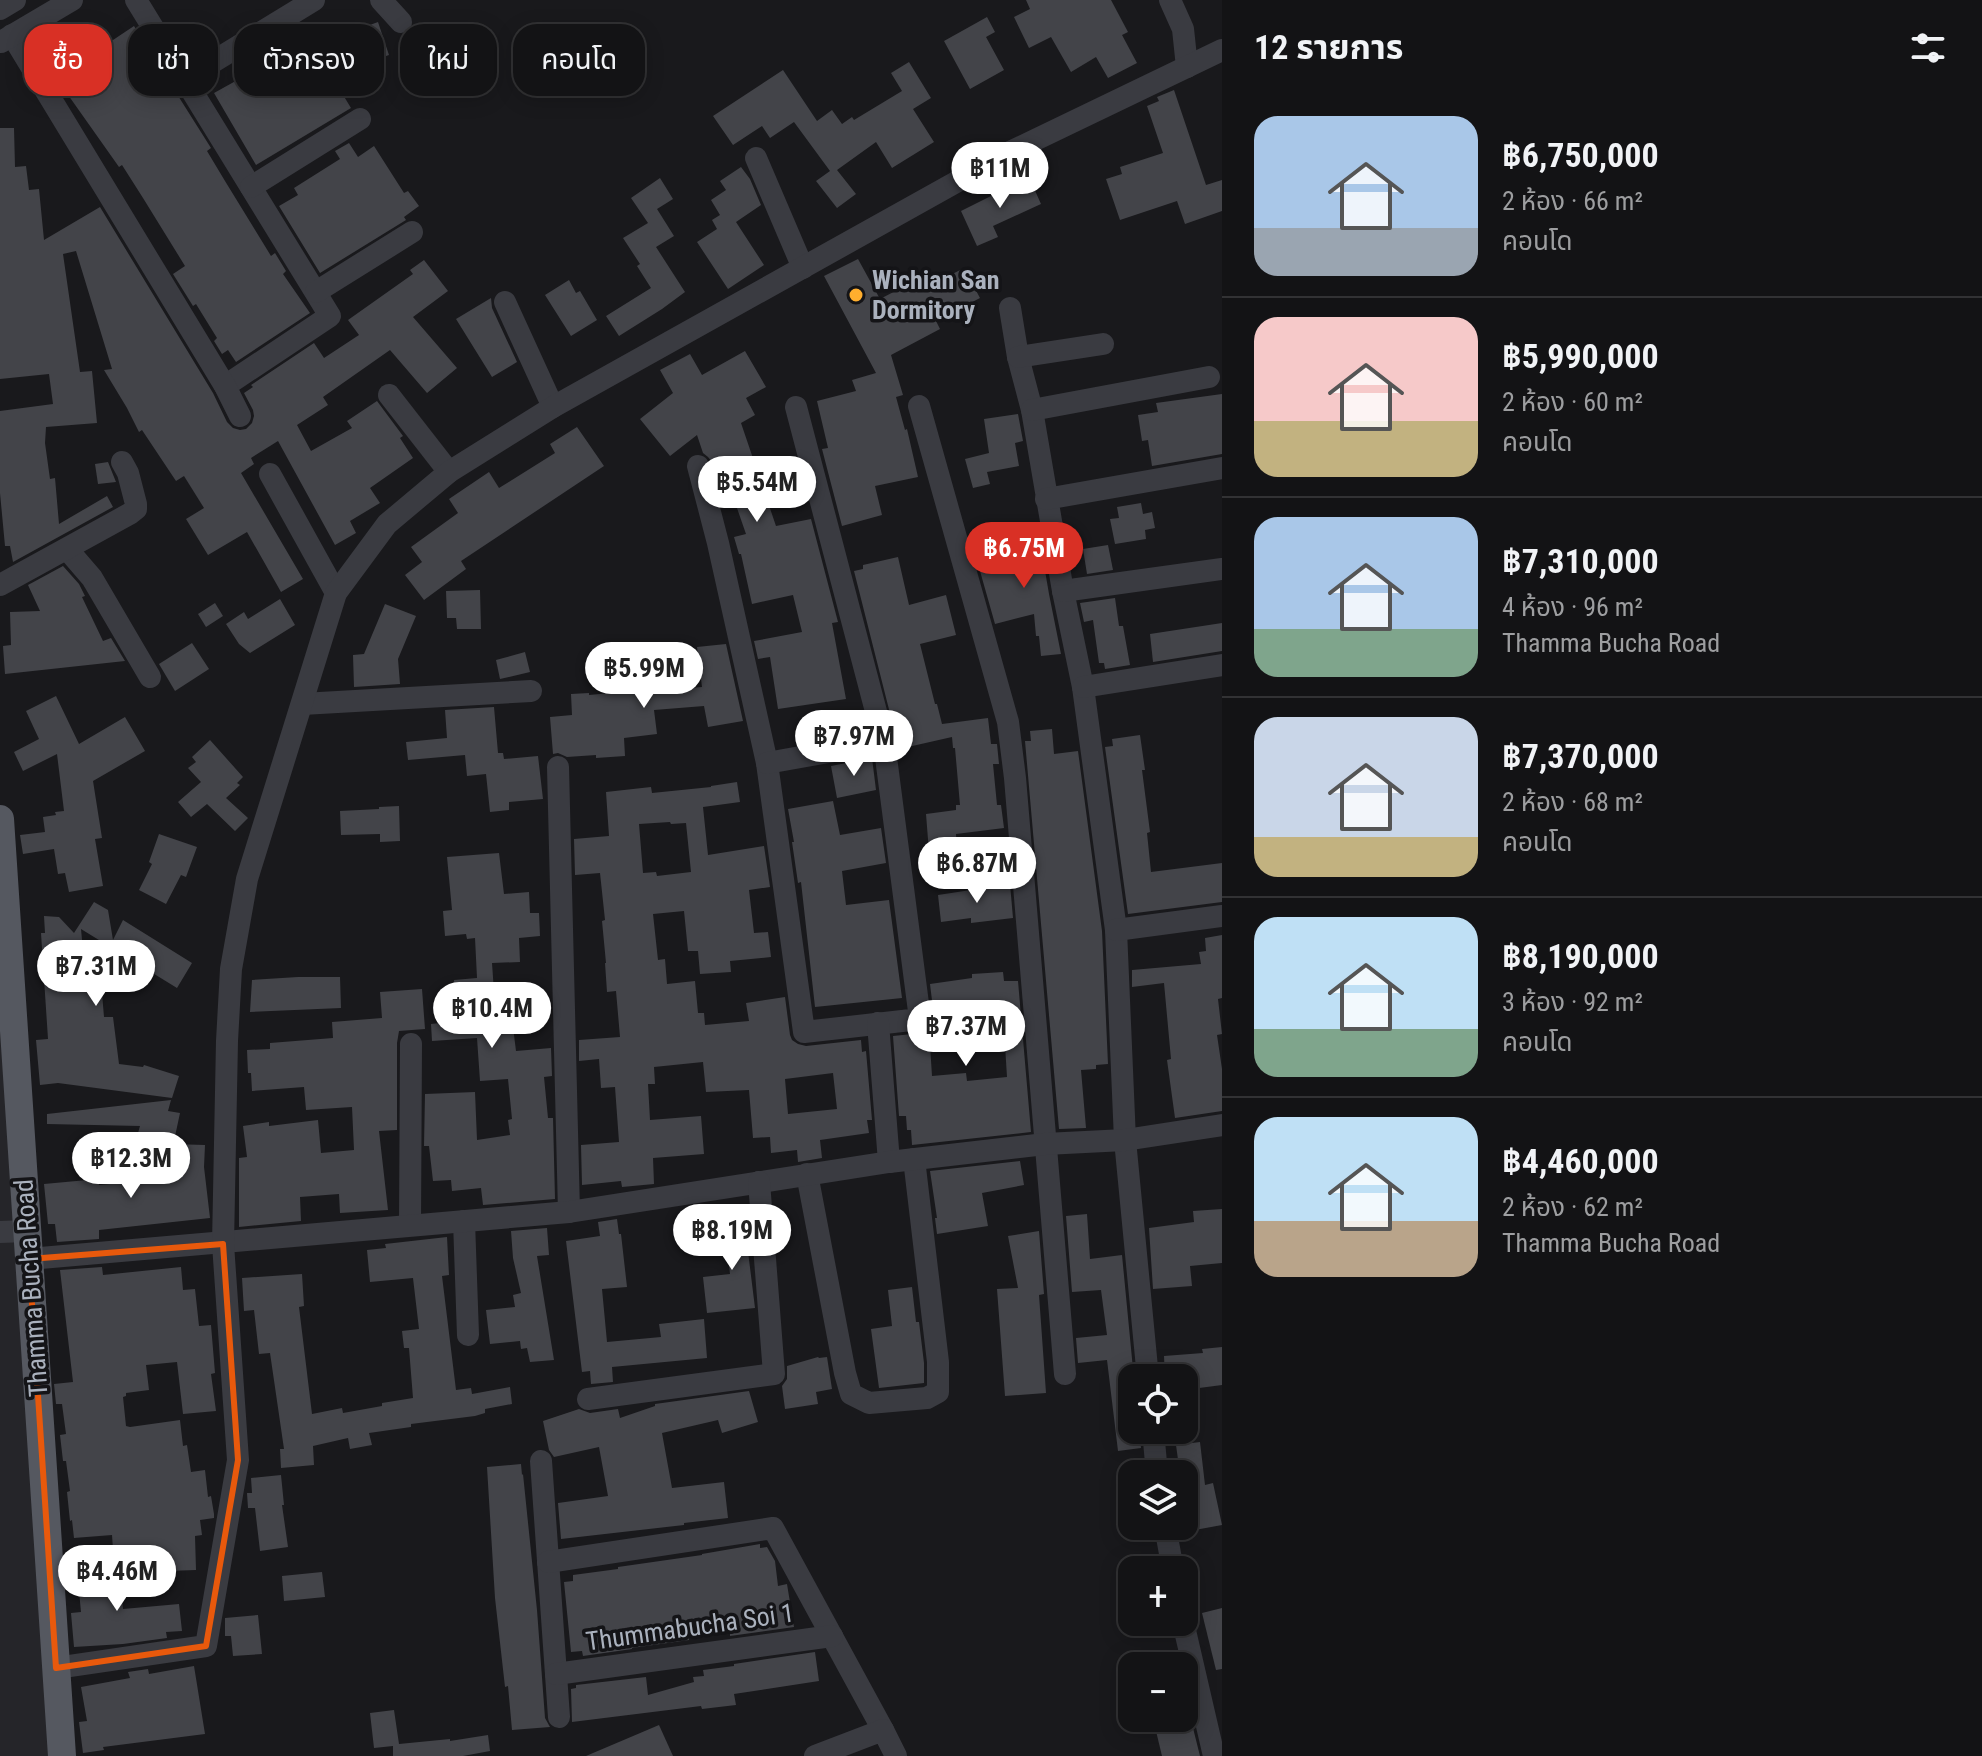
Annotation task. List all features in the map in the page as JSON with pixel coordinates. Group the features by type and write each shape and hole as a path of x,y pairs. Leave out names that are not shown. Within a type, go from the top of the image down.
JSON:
{"main road":[{"name":"Thamma Bucha Road","path":"0,819 14,1231 29,1259 62,1756"}],"street":[{"path":"0,9 15,0"},
{"path":"72,0 6,39 225,386 240,416"},
{"path":"136,0 151,24"},
{"path":"218,59 314,0"},
{"path":"381,0 401,22"},
{"path":"1170,0 1183,29 1187,67"},
{"path":"56,1668 206,1646 238,1460 223,1244 231,969 247,879 336,593 387,524 449,472 553,407 1010,152 1222,50"},
{"path":"195,96 330,316 225,386"},
{"path":"251,187 360,119"},
{"path":"756,158 803,268"},
{"path":"316,292 412,232"},
{"path":"505,302 553,407"},
{"path":"1010,308 1083,687 1116,930 1125,1140 1147,1364"},
{"path":"1018,357 1103,344"},
{"path":"1032,410 1209,377"},
{"path":"389,395 449,472"},
{"path":"919,406 1008,722 1065,1374"},
{"path":"698,466 767,763 804,1032 920,1019 884,742 796,407"},
{"path":"0,585 136,509 128,473 122,462"},
{"path":"1046,499 1222,468"},
{"path":"270,474 336,593"},
{"path":"67,549 92,578 150,677"},
{"path":"1063,591 1222,569"},
{"path":"1083,687 1222,665"},
{"path":"302,704 531,691"},
{"path":"767,763 884,742"},
{"path":"558,767 569,1212"},
{"path":"1116,930 1222,916"},
{"path":"878,1023 889,1162"},
{"path":"410,1225 411,1044"},
{"path":"29,1259 569,1212 889,1162 1045,1144 1125,1140 1222,1125"},
{"path":"807,1174 851,1394 869,1403 927,1398 938,1392 938,1362 914,1159"},
{"path":"588,1399 774,1374 759,1182"},
{"path":"464,1221 468,1335"},
{"name":"Thummabucha Soi 1","path":"541,1461 559,1717"},
{"name":"Thummabucha Soi 1","path":"548,1562 773,1528 896,1756"},
{"name":"Thummabucha Soi 1","path":"556,1674 832,1636"},
{"path":"1186,1636 1214,1756"},
{"path":"815,1756 883,1730"}],"highlighted area":[{"path":"223,1244 238,1460 206,1646 56,1668 29,1259"}],"shaded area":[{"path":"0,1007 49,1756 0,1756"}],"building":[{"path":"1026,0 1111,0 1128,32 1122,35 1137,63 1108,78 1096,57 1071,72 1051,37 1029,48 1014,17 1030,9"},
{"path":"987,17 995,32 986,37 1004,70 970,89 944,41"},
{"path":"128,30 128,96 178,96 211,148 207,151 225,181 271,256 275,253 286,271 283,274 310,313 236,362 228,350 222,354 214,341 217,338 173,274 185,266 143,198 122,165 119,167 69,96 112,96 112,41"},
{"path":"384,40 389,55 384,57"},
{"path":"909,62 931,98 913,109 934,142 892,168 876,142 837,170 856,194 837,208 816,181 830,171 794,122 770,138 762,126 733,145 713,116 783,70 817,121 832,110 842,124 902,91 891,73"},
{"path":"234,82 234,96 344,96 351,108 256,165 216,96 218,91"},
{"path":"1174,90 1206,185 1222,180 1222,211 1185,224 1177,201 1120,220 1106,179 1122,174 1120,167 1163,153 1147,106 1159,101 1157,97"},
{"path":"0,128 14,128 15,167 26,166 29,190 39,189 44,240 100,207 233,428 246,429 252,423 253,410 244,393 253,387 251,385 314,343 324,358 359,335 348,320 413,274 410,270 424,260 448,291 413,317 457,368 427,393 390,350 323,397 328,405 297,425 311,451 352,428 347,421 377,401 403,436 400,438 413,458 370,488 380,503 350,521 356,533 335,545 278,441 251,458 254,464 241,473 303,579 281,592 247,532 208,555 186,519 204,508 184,476 176,481 142,430 139,432 104,370 112,369 76,251 63,254 80,372 92,371 97,423 46,427 50,479 55,478 59,524 107,496 113,507 13,562 10,546 5,546 0,493 0,411 53,404 49,374 0,379"},
{"path":"349,143 358,157 374,146 404,193 408,191 419,206 404,217 406,220 320,273 279,206 298,195 294,188 340,159 335,151"},
{"path":"741,167 761,205 736,222 764,265 728,289 697,242 717,229 712,220 720,215 711,200 726,190 720,181"},
{"path":"1029,177 1041,204 993,226 998,237 977,246 961,211"},
{"path":"660,178 673,199 657,209 674,236 656,247 685,292 619,336 606,316 651,288 623,238 648,223 631,198"},
{"path":"858,259 880,299 930,273 935,283 964,268 980,298 936,321 940,329 891,355 903,395 896,397 918,477 875,486 882,515 842,526 822,449 828,448 817,401 856,391 852,380 876,373 824,276"},
{"path":"569,280 576,293 580,291 597,320 571,336 545,295"},
{"path":"491,298 492,308 517,362 492,377 456,319"},
{"path":"745,351 766,387 746,398 755,415 741,423 776,526 811,519 838,622 832,623 846,699 778,709 770,657 758,659 754,641 802,632 793,595 752,604 734,537 746,534 729,485 718,488 712,462 703,453 697,435 670,456 640,419 673,393 660,370 690,354 702,375"},
{"path":"1222,394 1222,454 1152,466 1148,440 1142,441 1138,415 1158,412 1156,403"},
{"path":"1018,414 1023,441 1015,443 1019,466 987,472 990,484 973,488 965,459 989,453 984,419"},
{"path":"577,427 604,466 461,561 466,569 424,600 405,575 422,562 411,547 458,513 449,499 489,472 499,488 555,453 550,444"},
{"path":"108,462 116,482 98,484 95,464"},
{"path":"1141,503 1143,514 1152,512 1155,528 1145,530 1146,539 1115,544 1110,519 1119,518 1117,507"},
{"path":"1037,524 1061,654 1041,656 1034,614 995,624 980,571 1020,561 1013,528"},
{"path":"1108,545 1113,570 1087,574 1083,549"},
{"path":"898,557 909,605 946,595 956,635 920,644 942,724 988,718 991,744 997,744 999,764 993,764 997,805 1001,805 1004,828 956,834 957,850 929,852 926,814 956,810 956,805 960,805 952,737 899,749 854,571 863,569 863,565"},
{"path":"63,566 79,584 103,641 111,638 125,661 5,674 3,646 11,645 10,612 40,611 28,585"},
{"path":"480,590 481,629 457,629 456,618 447,618 446,591"},
{"path":"1115,598 1130,665 1105,669 1104,663 1099,663 1093,620 1084,622 1080,603"},
{"path":"280,599 295,625 250,653 239,644 226,624 244,612 248,619"},
{"path":"215,603 223,616 206,627 198,614"},
{"path":"385,604 416,616 398,659 400,684 354,687 353,655 364,654"},
{"path":"1222,623 1222,651 1153,662 1150,634"},
{"path":"192,643 209,669 175,691 159,664"},
{"path":"726,644 743,721 708,727 704,706 654,710 657,734 624,738 625,756 596,758 596,755 567,757 553,754 550,717 572,715 571,694 702,687 697,647"},
{"path":"525,652 530,672 500,679 496,660"},
{"path":"56,696 79,744 125,717 145,751 93,781 102,838 95,839 103,886 69,892 65,873 58,874 54,849 23,854 20,835 45,832 43,817 64,811 57,754 23,771 14,752 39,739 26,711"},
{"path":"494,707 498,753 503,753 504,759 538,756 543,799 509,802 509,810 490,812 486,774 467,776 465,755 408,760 406,742 447,738 445,710"},
{"path":"1052,729 1054,754 1078,751 1102,931 1108,1064 1081,1070 1086,1128 1059,1129 1025,741 1031,741 1030,731"},
{"path":"1140,735 1151,872 1222,863 1222,902 1128,914 1105,747 1113,746 1112,739"},
{"path":"210,740 243,777 237,783 240,785 226,798 248,818 235,831 207,804 191,817 178,802 201,782 188,768 196,762 192,757"},
{"path":"872,758 876,790 837,798 831,766"},
{"path":"737,782 740,802 703,807 708,855 764,846 770,887 749,890 754,933 768,932 771,957 730,961 731,972 700,974 698,951 688,951 684,911 653,914 658,960 665,959 667,984 695,981 698,1013 704,1013 705,1025 749,1021 746,1003 785,997 790,1035 798,1044 806,1046 861,1040 862,1052 866,1051 872,1120 867,1120 869,1133 820,1140 822,1158 798,1162 797,1150 771,1153 770,1137 753,1138 749,1090 706,1092 703,1062 654,1067 655,1084 648,1084 650,1120 701,1116 704,1154 653,1158 654,1184 622,1187 621,1181 582,1185 581,1145 619,1142 615,1087 601,1088 599,1059 579,1061 579,1040 620,1037 616,991 607,992 600,873 575,875 574,839 609,836 606,792 651,787 652,793","holes":["686,823 691,872 657,876 656,872 643,873 639,824","833,1073 837,1109 788,1114 785,1079"]},
{"path":"833,801 840,835 881,828 886,863 842,871 846,905 889,900 902,998 815,1007 801,882 798,883 788,809"},
{"path":"399,806 400,841 380,842 380,834 341,835 340,811"},
{"path":"159,834 197,847 186,877 181,875 166,904 139,890 152,864 149,862"},
{"path":"499,853 504,894 529,892 530,913 539,913 540,936 519,938 520,962 492,963 495,1006 541,1001 542,1016 512,1019 516,1051 551,1048 552,1076 544,1077 548,1118 553,1118 555,1199 483,1205 481,1188 452,1191 451,1180 433,1181 429,1146 424,1146 425,1094 475,1092 477,1140 510,1135 508,1120 512,1119 508,1079 480,1081 477,1038 432,1041 431,1024 457,1021 454,980 477,978 475,938 467,939 466,934 445,936 443,911 452,910 447,857"},
{"path":"1010,884 1013,918 971,923 971,918 941,922 938,895"},
{"path":"94,902 108,910 113,940 123,920 192,963 177,988 81,929 87,994 102,993 104,1017 113,1017 119,1064 144,1065 179,1076 172,1098 58,1083 40,1085 36,1040 48,1039 41,933 45,933 44,916 59,917 74,933"},
{"path":"1222,935 1222,998 1218,999 1222,1034 1217,1035 1222,1069 1222,1111 1175,1118 1167,1060 1171,1059 1164,983 1132,987 1132,970 1201,964 1199,952 1206,951 1205,938"},
{"path":"1003,972 1004,981 1018,981 1031,1132 912,1145 906,1116 899,1116 893,1036 922,1033 929,1029 932,1076 966,1073 967,1081 1007,1077 1005,1045 976,1047 974,1012 934,1017 930,984 972,978 972,974"},
{"path":"340,977 341,1008 250,1012 252,980"},
{"path":"422,989 425,1029 399,1031 397,1130 379,1131 388,1210 340,1213 339,1194 300,1197 301,1221 239,1227 239,1158 247,1157 243,1126 318,1120 321,1153 354,1150 352,1107 306,1110 304,1087 252,1091 247,1050 270,1049 270,1043 333,1038 332,1022 382,1018 380,992"},
{"path":"171,1100 168,1111 180,1113 174,1141 138,1133 140,1126 47,1124 47,1114"},
{"path":"172,1144 205,1145 204,1167 210,1218 99,1230 99,1239 57,1242 55,1224 48,1224 44,1184 98,1179 99,1185 171,1178"},
{"path":"1020,1161 1024,1185 982,1193 988,1226 937,1234 930,1171"},
{"path":"1222,1209 1222,1263 1190,1266 1192,1286 1153,1289 1149,1228 1194,1222 1193,1211"},
{"path":"743,1211 755,1308 707,1313 703,1277 730,1274 723,1214"},
{"path":"1087,1214 1090,1259 1122,1255 1133,1364 1118,1364 1118,1444 1141,1444 1141,1448 1118,1451 1107,1360 1078,1363 1076,1338 1107,1335 1101,1290 1072,1292 1066,1216"},
{"path":"617,1219 627,1287 602,1289 607,1342 661,1337 659,1324 704,1319 707,1358 612,1367 613,1382 591,1384 590,1371 582,1372 566,1241 600,1236 598,1222"},
{"path":"547,1228 549,1255 537,1256 554,1360 530,1362 527,1348 521,1349 520,1341 490,1344 486,1310 515,1307 513,1295 521,1293 511,1231"},
{"path":"1039,1231 1044,1294 1039,1295 1046,1393 1005,1396 997,1289 1018,1288 1008,1236"},
{"path":"447,1237 449,1275 442,1276 456,1390 471,1388 472,1394 510,1387 512,1404 485,1409 485,1413 475,1416 369,1433 372,1445 350,1449 348,1438 313,1446 314,1465 281,1468 280,1449 284,1449 270,1353 259,1354 254,1310 244,1311 242,1278 302,1274 304,1306 299,1307 312,1414 342,1408 343,1413 382,1406 382,1403 413,1398 409,1348 404,1348 402,1331 419,1329 413,1278 370,1282 367,1250 386,1248 385,1244"},
{"path":"102,1267 103,1275 181,1267 183,1290 195,1289 199,1326 211,1325 215,1373 211,1374 216,1411 183,1414 177,1362 146,1365 149,1390 126,1393 123,1397 126,1426 180,1420 183,1446 187,1445 191,1472 205,1470 214,1518 200,1520 202,1535 195,1536 196,1570 168,1571 167,1559 114,1564 112,1535 74,1538 66,1461 63,1461 60,1435 66,1434 62,1404 56,1404 54,1384 73,1382 60,1270"},
{"path":"912,1287 916,1322 919,1322 924,1383 879,1388 871,1329 892,1326 888,1290"},
{"path":"1222,1347 1222,1385 1198,1388 1198,1364 1164,1364 1164,1356 1203,1353 1202,1349"},
{"path":"827,1357 832,1389 816,1392 818,1404 785,1409 782,1386 787,1379 787,1366"},
{"path":"749,1391 758,1422 722,1433 718,1420 662,1433 672,1488 724,1482 728,1518 561,1539 558,1503 608,1496 599,1447 554,1457 549,1450 543,1421 579,1409 590,1413 618,1409 620,1418 655,1404"},
{"path":"1198,1442 1205,1485 1213,1483 1222,1525 1198,1529 1198,1460 1178,1460 1176,1445"},
{"path":"521,1464 545,1718 550,1727 512,1730 495,1598 487,1467"},
{"path":"281,1475 288,1547 260,1551 255,1508 248,1508 247,1493 252,1493 251,1478"},
{"path":"760,1544 760,1548 767,1547 775,1561 778,1586 787,1584 794,1627 730,1636 730,1632 720,1634 719,1630 689,1634 689,1640 632,1649 583,1656 582,1651 571,1652 564,1582 573,1581 573,1575"},
{"path":"119,1566 123,1609 179,1604 182,1631 166,1632 167,1638 74,1647 71,1613 81,1612 77,1570"},
{"path":"322,1572 325,1597 284,1601 282,1576"},
{"path":"1222,1608 1222,1669 1216,1670 1202,1613"},
{"path":"258,1615 262,1654 233,1656 231,1636 225,1636 225,1618"},
{"path":"815,1652 819,1681 734,1694 736,1705 702,1709 701,1706 572,1722 571,1689 576,1685 646,1677 648,1695 694,1682 693,1677 704,1676 703,1670"},
{"path":"194,1666 205,1734 103,1747 104,1750 83,1753 79,1722 87,1721 81,1687 130,1678 128,1672 148,1669 149,1674"},
{"path":"394,1710 399,1744 488,1735 490,1751 463,1756 393,1756 393,1746 374,1748 370,1713"},
{"path":"659,1725 673,1756 586,1756"},
{"path":"1156,1732 1194,1732 1200,1756 1162,1756"}],"place":[{"name":"Wichian San Dormitory","path":"856,295"}]}
